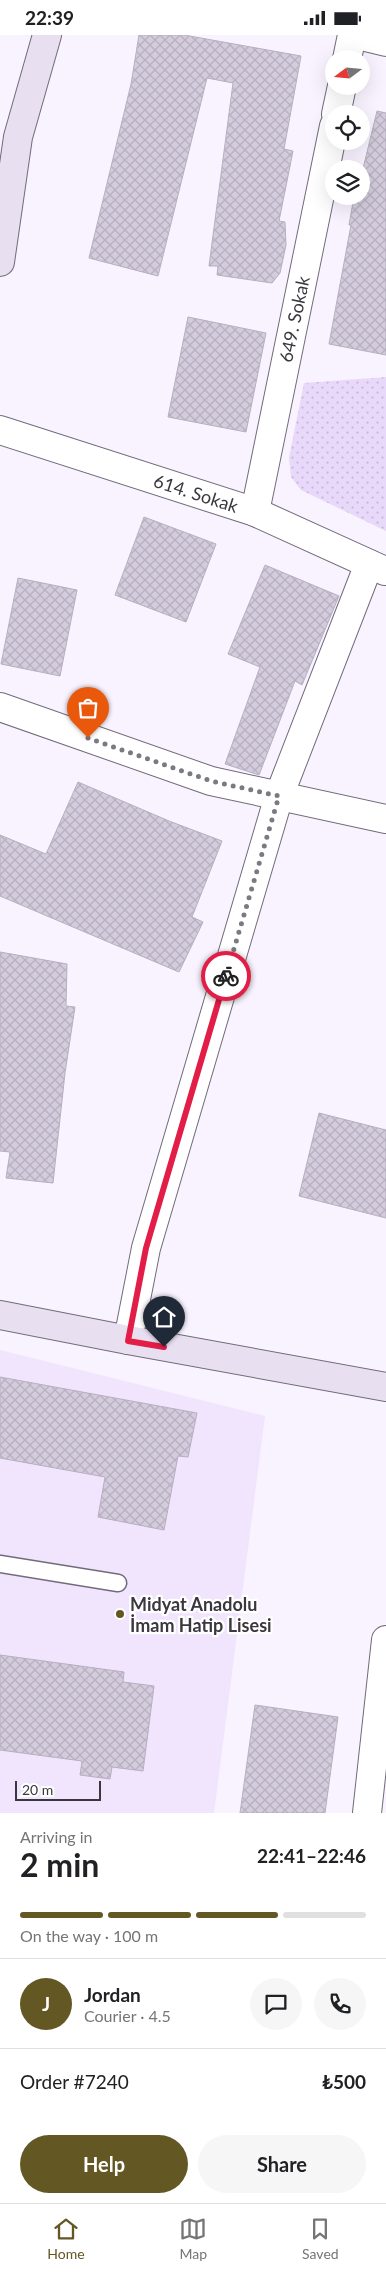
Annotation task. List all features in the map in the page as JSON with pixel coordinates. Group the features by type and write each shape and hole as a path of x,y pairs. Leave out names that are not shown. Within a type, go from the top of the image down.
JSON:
{"street":[{"path":"0,262 18,137 47,35"},
{"path":"349,50 352,35"},
{"path":"357,35 386,42"},
{"name":"649. Sokak","path":"255,512 329,150"},
{"name":"614. Sokak","path":"0,430 255,512 378,568"},
{"path":"128,1341 146,1248 279,796 378,568"},
{"path":"0,707 211,781 386,819"},
{"path":"0,1315 128,1341 386,1387"},
{"path":"367,1813 386,1640"}],"lane":[{"path":"0,1564 118,1583"}],"shaded area":[{"path":"386,377 386,531 301,490 291,477 289,458 304,383"},
{"name":"Midyat Anadolu İmam Hatip Lisesi","path":"0,1350 265,1416 214,1813 0,1813"}],"building":[{"path":"139,35 184,35 301,56 284,149 293,151 279,221 285,222 286,245 280,273 272,283 217,275 218,266 209,266 233,83 207,78 158,276 89,258 131,84"},
{"path":"377,111 386,113 386,355 329,344 351,225 349,225 352,205 370,205 370,160 365,160 368,150 370,150 370,140"},
{"path":"188,317 266,333 246,432 168,417"},
{"path":"144,517 216,544 186,622 115,595"},
{"path":"265,565 339,596 302,685 295,681 259,775 225,764 260,667 228,654"},
{"path":"18,578 77,590 60,676 1,664"},
{"path":"78,782 169,821 222,841 192,917 203,922 179,972 0,896 0,835 46,854"},
{"path":"0,952 67,964 66,1006 75,1007 65,1073 53,1183 6,1178 10,1152 0,1151"},
{"path":"319,1113 386,1130 386,1218 299,1196"},
{"path":"0,1377 197,1413 188,1457 178,1456 164,1530 98,1517 105,1477 0,1458"},
{"path":"0,1655 124,1672 123,1682 154,1686 143,1771 112,1767 110,1779 80,1775 82,1761 0,1750"},
{"path":"255,1705 338,1717 325,1813 240,1813"}],"way so far":[{"path":"88,738 211,781 279,796 226,976"}],"place":[{"name":"Midyat Anadolu İmam Hatip Lisesi","path":"120,1614"}],"route":[{"path":"164,1347 128,1341 146,1248 226,976"}]}
